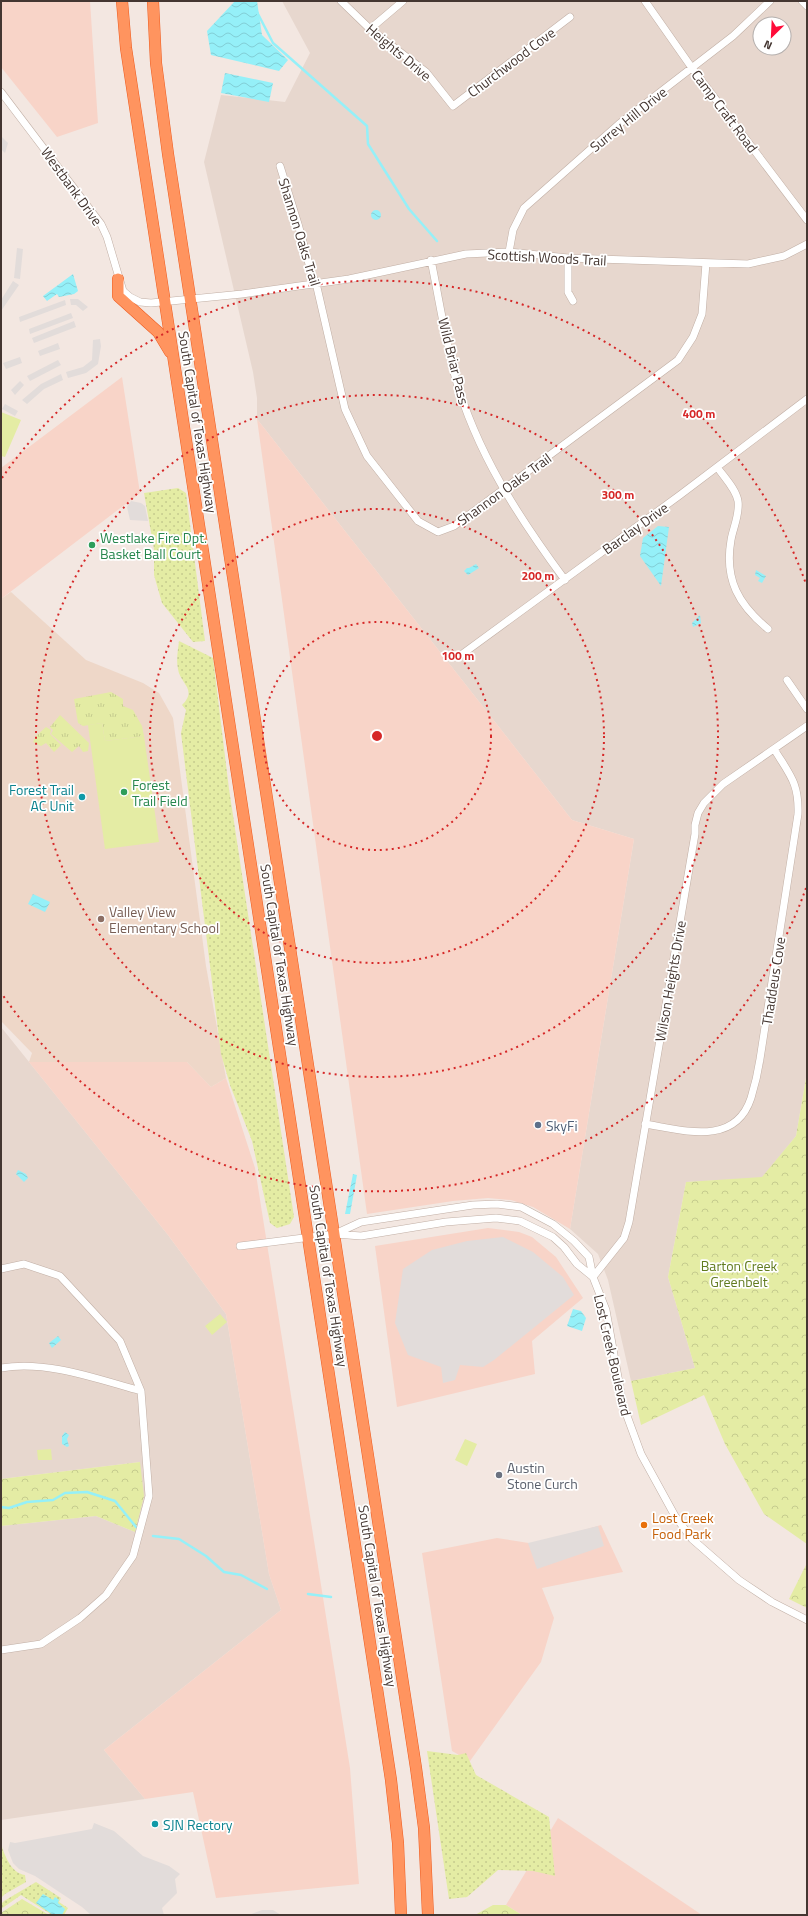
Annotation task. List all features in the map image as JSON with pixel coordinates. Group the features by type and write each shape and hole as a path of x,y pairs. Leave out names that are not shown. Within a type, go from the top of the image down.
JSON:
{"highway":[{"name":"South Capital of Texas Highway","path":"122,1 126,48 164,302 392,1787 398,1850 401,1915"},
{"name":"South Capital of Texas Highway","path":"153,1 156,62 191,299 418,1782 424,1828 428,1915"},
{"path":"118,279 118,296 158,332 173,357"}],"street":[{"name":"Heights Drive","path":"341,1 370,28 426,72 453,106"},
{"path":"370,28 403,1"},
{"name":"Camp Craft Road","path":"645,1 692,68 807,220"},
{"name":"Surrey Hill Drive","path":"509,252 513,230 524,208 619,124 733,36 770,1"},
{"path":"802,1 807,6"},
{"name":"Churchwood Cove","path":"453,106 570,17"},
{"name":"Westbank Drive","path":"2,94 101,224 113,254 118,279 123,291 130,297 140,302 151,303 191,299"},
{"name":"Shannon Oaks Trail","path":"280,166 312,275 316,283 345,409 367,456 418,521 438,532 454,526 678,360 693,337 702,314 706,262"},
{"name":"Scottish Woods Trail","path":"191,299 349,279 431,260 466,254 509,252 568,258 748,264 784,256 807,244"},
{"path":"568,258 568,292 573,301"},
{"name":"Wild Briar Pass","path":"431,260 455,376 470,422 504,490 526,528 565,580"},
{"name":"Barclay Drive","path":"460,655 565,580 807,399"},
{"path":"717,467 738,500 738,510 730,542 731,572 735,591 744,606 768,629"},
{"path":"787,680 807,709"},
{"name":"Wilson Heights Drive","path":"593,1277 624,1238 629,1222 694,834 694,825 704,803 723,784 807,726"},
{"name":"Thaddeus Cove","path":"645,1124 706,1133 719,1130 739,1120 751,1099 760,1059 798,814 799,797 796,785 774,749"},
{"name":"Lost Creek Boulevard","path":"335,1234 361,1222 447,1208 497,1204 521,1207 553,1224 574,1241 589,1257 593,1277 606,1310 623,1405 641,1454 675,1516 692,1539 739,1580 772,1602 807,1620"},
{"name":"Lost Creek Boulevard","path":"240,1246 335,1234 361,1236 473,1219 496,1218 520,1221 553,1238 564,1247 577,1264 593,1277"},
{"path":"1,1269 24,1264 60,1276 120,1340 141,1391 148,1496 132,1556 106,1595 80,1618 42,1644 1,1650"},
{"path":"1,1368 10,1366 64,1369 141,1391"}],"shaded area":[{"path":"1,1 90,1 98,123 57,137 1,67"},
{"path":"282,1 807,1 807,1072 796,1136 762,1178 686,1182 668,1277 695,1368 631,1381 608,1280 598,1254 570,1229 634,839 572,820 257,419 257,398 253,372 204,162 221,95 285,102 310,53"},
{"path":"1,136 8,143 5,153 1,149"},
{"path":"17,248 23,249 20,279 14,278"},
{"path":"13,281 19,285 1,311 1,300"},
{"path":"70,299 78,299 88,307 83,311 76,305 71,305"},
{"path":"65,300 66,305 20,322 19,317"},
{"path":"71,313 73,318 30,334 29,329"},
{"path":"74,321 76,327 34,343 32,338"},
{"path":"100,339 101,346 98,364 86,373 68,378 66,372 83,367 92,360 93,340"},
{"path":"58,343 60,349 40,356 38,351"},
{"path":"20,357 22,363 6,369 3,363"},
{"path":"58,360 61,365 30,381 27,376"},
{"path":"61,374 63,380 44,389 27,404 22,400 41,384"},
{"path":"122,377 140,493 1,599 1,468"},
{"path":"20,381 24,385 15,395 11,390"},
{"path":"5,404 18,411 15,416 2,409"},
{"path":"257,419 572,820 634,839 570,1229 533,1207 511,1200 488,1198 453,1201 367,1214"},
{"path":"131,501 141,503 145,506 148,521 130,520 127,507"},
{"path":"11,592 86,660 143,683 159,693 173,718 206,966 226,1078 211,1087 187,1062 29,1062 32,1053 1,1021 1,599"},
{"path":"1,1027 168,1235 226,1314 269,1574 281,1610 104,1750 145,1799 1,1820 1,1526 96,1516 135,1532 140,1462 1,1479"},
{"path":"29,1062 187,1062 211,1087 226,1078 255,1168 350,1768 359,1884 216,1898 193,1792 145,1799 104,1750 281,1610 269,1574 226,1314 168,1235"},
{"path":"488,1228 519,1232 532,1237 556,1257 583,1298 532,1341 535,1374 397,1407 375,1246"},
{"path":"503,1237 533,1252 563,1277 574,1295 494,1360 483,1367 460,1365 455,1380 443,1383 441,1367 408,1355 395,1323 403,1269 432,1250 467,1241"},
{"path":"601,1525 623,1572 542,1588 554,1618 541,1662 470,1761 452,1751 422,1553 497,1538 535,1544"},
{"path":"598,1526 604,1546 537,1569 528,1543"},
{"path":"558,1818 702,1915 522,1915 506,1905"},
{"path":"94,1823 114,1831 143,1856 169,1866 180,1874 175,1879 177,1893 162,1908 164,1915 91,1915 82,1907 35,1876 19,1869 13,1863 8,1850 10,1842 15,1843 92,1829"},
{"path":"262,1910 273,1910 281,1915 249,1915"}],"green space":[{"path":"1,412 21,420 5,457 1,456"},
{"path":"178,488 186,493 205,641 193,642 162,603 154,575 154,549 144,493"},
{"path":"179,641 213,658 229,789 294,1217 290,1224 277,1228 270,1223 252,1141 230,1085 221,1054 181,733 186,710 182,705 187,699 188,691 179,674 177,666"},
{"path":"111,692 123,699 123,706 133,710 142,726 144,736 105,741 102,723 83,726 78,723 74,699"},
{"path":"60,715 89,743 88,751 83,752 79,746 72,752 51,734 53,730 50,727"},
{"name":"Forest Trail Field","path":"102,723 105,741 144,736 159,842 105,849 88,725"},
{"path":"46,727 51,730 50,734 61,745 54,752 46,743 41,746 33,742 36,736"},
{"name":"Barton Creek Greenbelt","path":"807,1072 807,1544 764,1514 725,1444 704,1395 641,1425 631,1381 695,1368 668,1277 686,1182 762,1177 796,1136"},
{"path":"220,1314 227,1322 212,1335 205,1326"},
{"path":"465,1439 477,1444 467,1466 455,1460"},
{"path":"51,1449 52,1460 38,1460 37,1450"},
{"path":"140,1462 144,1496 135,1532 96,1516 1,1526 1,1479"},
{"path":"807,1563 807,1608 789,1599"},
{"path":"427,1751 458,1755 466,1753 476,1775 549,1817 555,1876 533,1871 498,1870 467,1897 449,1899"},
{"path":"1,1844 9,1863 20,1874 25,1875 26,1882 5,1894 1,1898"},
{"path":"36,1882 61,1898 59,1902 68,1908 64,1915 52,1915 21,1895 1,1909 1,1904 4,1901"},
{"path":"22,1899 49,1915 1,1915 1,1913"},
{"path":"493,1905 506,1905 522,1915 475,1915"}],"water":[{"path":"235,1 257,1 262,35 288,60 279,71 211,55 207,31"},
{"path":"225,73 273,83 269,102 221,93"},
{"path":"374,210 378,210 380,211 380,219 374,220 371,217 371,213"},
{"path":"73,274 78,291 74,294 59,297 57,294 47,301 43,296"},
{"path":"658,526 669,527 661,586 640,556 643,538"},
{"path":"476,564 479,568 468,575 464,571 467,568"},
{"path":"756,570 766,576 762,583 758,581 760,578 755,575"},
{"path":"700,615 701,623 693,627 692,623"},
{"path":"33,894 50,902 45,912 28,904"},
{"path":"18,1170 26,1174 28,1178 24,1182 16,1174"},
{"path":"353,1174 357,1175 350,1214 345,1214"},
{"path":"573,1309 581,1311 586,1318 582,1331 567,1326"},
{"path":"58,1336 61,1340 52,1348 49,1343"},
{"path":"65,1432 69,1435 67,1439 69,1446 67,1447 62,1444 62,1436"},
{"path":"43,1894 53,1900 55,1897 59,1900 58,1903 65,1909 62,1915 53,1915 36,1903"}],"waterway":[{"path":"257,12 273,43 367,126 368,144 409,209 437,241"},
{"path":"1,1507 9,1508 27,1502 53,1500 65,1493 87,1492 115,1501 136,1527"},
{"path":"153,1536 179,1539 206,1556 224,1572 241,1575 267,1589"},
{"path":"308,1594 331,1597"}],"place":[{"name":"Westlake Fire Dpt. Basket Ball Court","path":"92,545"},
{"name":"Forest Trail Field","path":"124,792"},
{"name":"Forest Trail AC Unit","path":"82,797"},
{"name":"Valley View Elementary School","path":"101,919"},
{"name":"SkyFi","path":"538,1125"},
{"name":"Austin Stone Curch","path":"499,1475"},
{"name":"Lost Creek Food Park","path":"644,1525"},
{"name":"SJN Rectory","path":"155,1824"}]}
